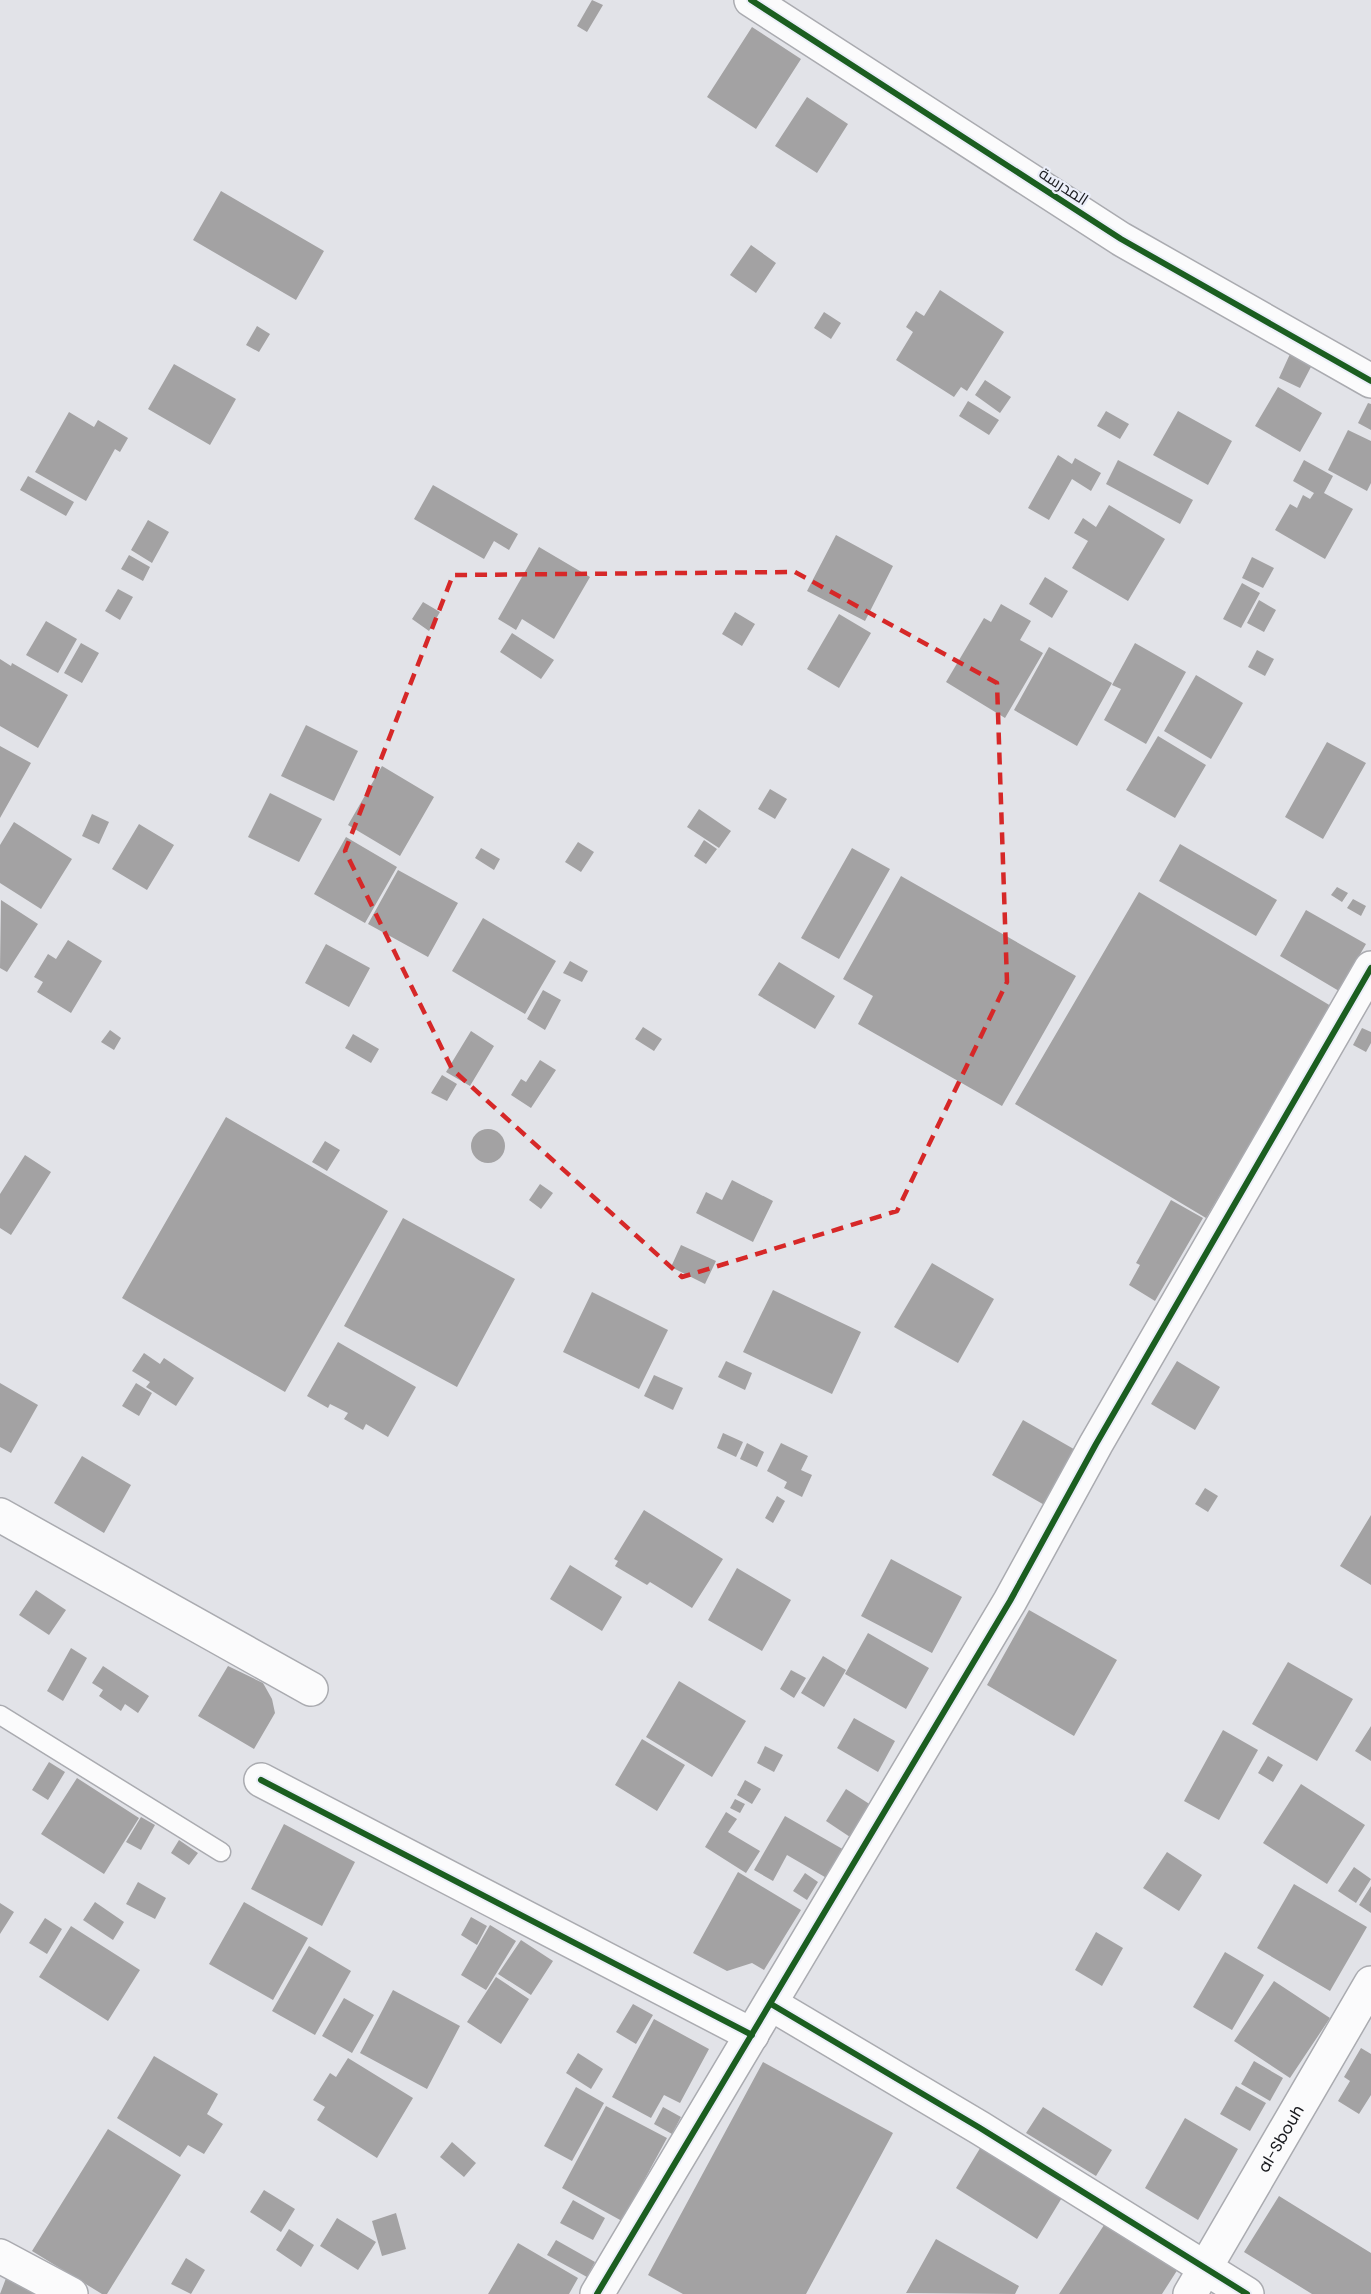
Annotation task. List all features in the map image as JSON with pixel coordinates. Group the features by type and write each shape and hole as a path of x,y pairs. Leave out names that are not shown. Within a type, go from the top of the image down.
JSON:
{"street":[{"name":"المدرسة","path":"751,0 1121,239 1371,381"},
{"path":"597,2294 1010,1601 1096,1444 1371,968"},
{"path":"0,1515 311,1689"},
{"path":"261,1780 752,2035"},
{"name":"al-Sbouh","path":"1198,2281 1371,1983"},
{"path":"771,2004 980,2128 1198,2281 1247,2294"},
{"path":"0,2256 71,2294"}],"lane":[{"path":"0,1716 221,1852"}],"highlighted area":[{"path":"795,572 997,683 1007,982 897,1211 682,1277 452,1069 345,851 453,575"}],"building":[{"path":"592,0 603,5 587,32 577,26"},
{"path":"752,27 801,59 756,129 707,97"},
{"path":"807,97 848,124 817,173 775,146"},
{"path":"221,191 324,251 296,300 193,240"},
{"path":"751,245 776,263 756,293 730,275"},
{"path":"940,290 1004,332 967,391 961,387 954,397 896,360 913,332 906,327 916,311 924,316"},
{"path":"824,312 841,323 831,339 814,328"},
{"path":"257,326 270,334 259,352 246,345"},
{"path":"1290,354 1312,365 1300,388 1279,378"},
{"path":"174,364 236,399 210,445 148,409"},
{"path":"985,380 1011,397 1000,413 975,395"},
{"path":"1278,387 1322,413 1300,452 1255,426"},
{"path":"968,401 999,420 989,435 959,416"},
{"path":"1368,403 1371,404 1371,430 1358,423"},
{"path":"1106,411 1129,424 1120,439 1097,426"},
{"path":"1178,411 1232,441 1208,485 1153,455"},
{"path":"69,412 94,427 98,420 128,438 120,452 115,449 86,501 35,472"},
{"path":"1348,430 1371,441 1371,483 1367,491 1328,470"},
{"path":"1058,455 1072,464 1075,458 1101,473 1091,491 1072,479 1049,520 1028,508"},
{"path":"1118,460 1193,500 1180,524 1106,484"},
{"path":"1304,460 1333,476 1324,493 1353,509 1325,559 1275,530 1290,504 1297,508 1303,495 1310,499 1314,493 1293,481"},
{"path":"28,476 74,502 66,516 20,490"},
{"path":"433,485 518,534 509,550 494,541 484,559 414,519"},
{"path":"1109,505 1165,539 1128,601 1072,568 1088,541 1074,533 1083,518 1096,527"},
{"path":"148,520 169,532 152,563 131,550"},
{"path":"836,535 893,566 865,621 807,591"},
{"path":"539,547 590,577 554,639 522,619 516,630 498,619"},
{"path":"129,555 150,567 143,581 121,569"},
{"path":"1252,557 1274,568 1263,588 1242,578"},
{"path":"1045,577 1068,591 1052,618 1029,604"},
{"path":"1242,583 1260,593 1241,628 1223,619"},
{"path":"118,589 133,597 120,620 105,611"},
{"path":"1259,600 1276,610 1264,632 1247,623"},
{"path":"423,602 440,612 429,631 412,619"},
{"path":"1001,604 1031,621 1020,640 1043,653 1005,718 946,682 984,618 991,622"},
{"path":"735,612 755,624 742,646 722,634"},
{"path":"839,614 871,633 839,688 807,669"},
{"path":"46,621 77,639 58,673 26,655"},
{"path":"512,633 554,660 541,679 500,652"},
{"path":"81,643 99,653 82,683 64,673"},
{"path":"1135,643 1186,672 1146,744 1104,720 1121,689 1112,685"},
{"path":"1049,647 1112,683 1077,746 1014,710"},
{"path":"1257,650 1274,659 1265,676 1248,667"},
{"path":"0,659 11,666 12,663 68,695 38,748 0,726"},
{"path":"1196,675 1243,703 1211,759 1164,731"},
{"path":"306,725 358,751 334,801 281,776"},
{"path":"1158,736 1206,765 1175,818 1126,790"},
{"path":"1327,742 1366,763 1323,839 1285,817"},
{"path":"0,746 31,763 0,818"},
{"path":"382,766 434,797 400,856 348,825"},
{"path":"770,789 787,799 775,819 758,809"},
{"path":"270,793 322,819 299,862 248,837"},
{"path":"699,809 731,831 719,848 687,827"},
{"path":"92,814 109,822 99,844 82,836"},
{"path":"14,822 72,859 41,909 0,883 0,845"},
{"path":"139,824 174,845 147,890 112,869"},
{"path":"346,837 397,867 365,923 314,894"},
{"path":"704,840 717,849 706,864 694,856"},
{"path":"578,842 594,852 581,872 565,862"},
{"path":"1180,844 1277,900 1256,936 1159,881"},
{"path":"481,848 500,859 494,870 475,858"},
{"path":"852,848 890,869 839,959 801,938"},
{"path":"398,870 458,903 428,957 368,924"},
{"path":"901,876 1076,976 1002,1106 858,1024 873,996 843,979"},
{"path":"1337,887 1348,893 1342,902 1331,895"},
{"path":"1139,892 1331,1006 1206,1218 1015,1104"},
{"path":"1353,899 1366,906 1361,916 1347,908"},
{"path":"1,900 38,924 7,972 0,968"},
{"path":"1306,910 1366,944 1339,991 1280,956"},
{"path":"483,918 556,961 525,1014 452,971"},
{"path":"68,940 102,961 71,1013 37,992 43,982 34,977 48,954 56,959"},
{"path":"326,944 370,968 349,1007 305,983"},
{"path":"570,961 588,971 582,982 563,973"},
{"path":"779,962 835,996 815,1029 758,995"},
{"path":"543,990 561,1000 545,1030 527,1019"},
{"path":"643,1027 662,1039 654,1051 635,1039"},
{"path":"1362,1028 1371,1032 1371,1043 1366,1052 1353,1045"},
{"path":"110,1030 121,1038 114,1050 101,1042"},
{"path":"471,1031 494,1046 470,1086 446,1072"},
{"path":"353,1034 379,1049 371,1063 345,1048"},
{"path":"540,1060 556,1070 531,1108 511,1095 521,1079 526,1082"},
{"path":"442,1075 457,1084 447,1101 431,1093"},
{"path":"226,1117 388,1211 285,1392 122,1298"},
{"path":"488,1129 500,1134 505,1146 500,1158 488,1163 476,1158 471,1146 476,1134"},
{"path":"325,1141 340,1150 327,1171 312,1162"},
{"path":"25,1155 51,1172 11,1235 0,1228 0,1194"},
{"path":"732,1180 773,1201 753,1242 696,1213 706,1192 722,1200"},
{"path":"540,1184 553,1193 541,1209 529,1200"},
{"path":"1171,1200 1203,1218 1155,1301 1129,1285 1140,1265 1136,1263"},
{"path":"403,1218 515,1279 457,1387 344,1326"},
{"path":"681,1245 716,1261 705,1284 671,1267"},
{"path":"932,1263 994,1299 958,1363 894,1327"},
{"path":"773,1290 861,1332 832,1394 743,1352"},
{"path":"592,1292 668,1330 639,1389 563,1352"},
{"path":"338,1342 416,1387 388,1437 366,1424 363,1430 344,1419 348,1413 330,1404 328,1408 307,1396"},
{"path":"144,1353 160,1364 164,1358 194,1378 176,1406 146,1387 150,1382 132,1371"},
{"path":"726,1361 752,1373 745,1390 718,1377"},
{"path":"1177,1361 1220,1387 1195,1430 1151,1404"},
{"path":"654,1375 683,1388 673,1410 644,1396"},
{"path":"0,1383 38,1405 11,1453 0,1447"},
{"path":"136,1383 152,1393 139,1416 122,1406"},
{"path":"1023,1420 1079,1452 1048,1507 992,1475"},
{"path":"723,1433 743,1442 736,1457 717,1448"},
{"path":"747,1443 764,1452 757,1467 740,1459"},
{"path":"781,1443 808,1456 801,1470 812,1475 802,1497 784,1488 787,1482 767,1471"},
{"path":"82,1456 131,1485 104,1533 54,1503"},
{"path":"1205,1488 1218,1496 1208,1512 1195,1504"},
{"path":"777,1496 785,1501 773,1523 765,1518"},
{"path":"644,1510 723,1559 692,1608 650,1582 647,1585 615,1566 618,1561 614,1559"},
{"path":"1371,1515 1371,1585 1340,1566"},
{"path":"891,1559 962,1597 932,1653 861,1616"},
{"path":"570,1565 622,1597 602,1631 550,1599"},
{"path":"737,1568 791,1600 762,1651 708,1620"},
{"path":"36,1590 66,1610 49,1635 19,1615"},
{"path":"1029,1610 1117,1660 1074,1736 987,1685"},
{"path":"868,1633 929,1668 906,1709 845,1674"},
{"path":"71,1648 87,1658 63,1701 47,1691"},
{"path":"823,1656 846,1670 824,1707 801,1693"},
{"path":"1288,1662 1353,1699 1317,1761 1252,1724"},
{"path":"103,1666 149,1696 138,1713 125,1704 121,1711 99,1696 103,1690 92,1683"},
{"path":"228,1666 263,1683 272,1699 275,1713 254,1749 198,1716"},
{"path":"791,1670 806,1678 794,1698 780,1689"},
{"path":"679,1681 746,1721 712,1777 646,1737"},
{"path":"854,1718 895,1741 878,1772 837,1748"},
{"path":"1371,1726 1371,1761 1355,1751"},
{"path":"1223,1730 1258,1750 1219,1820 1184,1801"},
{"path":"642,1739 685,1765 657,1811 615,1785"},
{"path":"765,1746 783,1755 774,1772 757,1763"},
{"path":"1268,1756 1283,1765 1273,1782 1258,1773"},
{"path":"49,1762 65,1772 48,1800 32,1790"},
{"path":"77,1778 139,1818 104,1874 41,1834"},
{"path":"745,1780 761,1789 752,1804 737,1795"},
{"path":"1301,1784 1365,1825 1327,1884 1263,1843"},
{"path":"846,1789 871,1805 850,1837 826,1821"},
{"path":"735,1799 745,1804 740,1813 730,1808"},
{"path":"726,1812 737,1819 728,1832 760,1851 746,1873 705,1847"},
{"path":"785,1816 846,1851 830,1880 787,1855 773,1881 754,1870"},
{"path":"141,1817 155,1825 141,1850 126,1842"},
{"path":"284,1824 355,1862 322,1926 251,1889"},
{"path":"179,1840 198,1853 189,1865 171,1853"},
{"path":"1167,1852 1202,1875 1179,1911 1143,1888"},
{"path":"1354,1867 1371,1879 1356,1903 1338,1891"},
{"path":"738,1872 801,1910 764,1970 752,1963 727,1971 693,1953"},
{"path":"805,1873 818,1882 807,1900 793,1891"},
{"path":"138,1882 166,1898 155,1919 126,1904"},
{"path":"1294,1884 1367,1927 1330,1991 1257,1948"},
{"path":"1371,1886 1371,1913 1359,1905"},
{"path":"95,1902 124,1922 113,1940 83,1920"},
{"path":"244,1902 308,1938 273,2000 209,1964"},
{"path":"0,1903 14,1912 0,1934"},
{"path":"471,1917 487,1926 477,1945 461,1935"},
{"path":"45,1918 62,1929 47,1954 29,1943"},
{"path":"490,1925 516,1941 486,1990 461,1975"},
{"path":"71,1926 140,1970 108,2021 39,1977"},
{"path":"1096,1932 1123,1948 1102,1986 1075,1970"},
{"path":"521,1940 553,1961 531,1995 498,1974"},
{"path":"309,1946 351,1971 315,2035 272,2011"},
{"path":"1225,1952 1264,1975 1232,2030 1193,2007"},
{"path":"496,1977 529,1999 501,2044 467,2022"},
{"path":"1274,1981 1330,2018 1290,2078 1234,2041"},
{"path":"393,1990 460,2026 427,2089 360,2053"},
{"path":"344,1998 374,2015 352,2053 322,2036"},
{"path":"633,2004 653,2015 636,2044 616,2032"},
{"path":"654,2019 709,2049 680,2103 664,2095 651,2118 612,2097"},
{"path":"1361,2048 1371,2054 1371,2095 1359,2114 1338,2101 1350,2081 1344,2077"},
{"path":"578,2053 603,2069 591,2089 566,2073"},
{"path":"154,2056 218,2094 207,2114 223,2124 204,2154 188,2145 180,2157 117,2118"},
{"path":"348,2058 413,2098 377,2158 317,2120 325,2107 313,2100 330,2073 336,2077"},
{"path":"1254,2061 1283,2078 1270,2101 1241,2084"},
{"path":"763,2062 893,2133 806,2294 683,2294 648,2275"},
{"path":"1236,2086 1266,2103 1250,2131 1220,2114"},
{"path":"576,2087 604,2103 572,2161 544,2146"},
{"path":"606,2106 667,2138 622,2221 562,2188"},
{"path":"663,2107 681,2117 672,2134 654,2124"},
{"path":"1043,2107 1112,2150 1096,2176 1026,2133"},
{"path":"1185,2118 1238,2149 1198,2220 1145,2188"},
{"path":"108,2129 181,2175 107,2294 102,2294 32,2251"},
{"path":"452,2142 476,2163 464,2177 440,2157"},
{"path":"982,2145 1063,2196 1037,2239 956,2188"},
{"path":"264,2190 295,2209 281,2232 250,2212"},
{"path":"1279,2196 1371,2253 1371,2294 1312,2294 1244,2252"},
{"path":"573,2200 605,2218 593,2240 560,2223"},
{"path":"396,2213 406,2249 382,2256 372,2221"},
{"path":"337,2218 376,2242 358,2270 320,2246"},
{"path":"1106,2222 1178,2269 1162,2294 1059,2294"},
{"path":"289,2229 314,2245 301,2267 276,2250"},
{"path":"936,2239 1019,2286 1015,2294 906,2293"},
{"path":"556,2240 595,2262 587,2277 547,2255"},
{"path":"518,2243 578,2278 569,2294 488,2294"},
{"path":"186,2258 205,2270 191,2294 171,2284"},
{"path":"8,2273 51,2294 0,2294"}],"cycle path":[{"path":"751,0 1121,239 1371,381"},
{"path":"597,2294 1010,1601 1096,1444 1371,968"},
{"path":"261,1780 752,2035"},
{"path":"771,2004 980,2128 1247,2294"}]}
